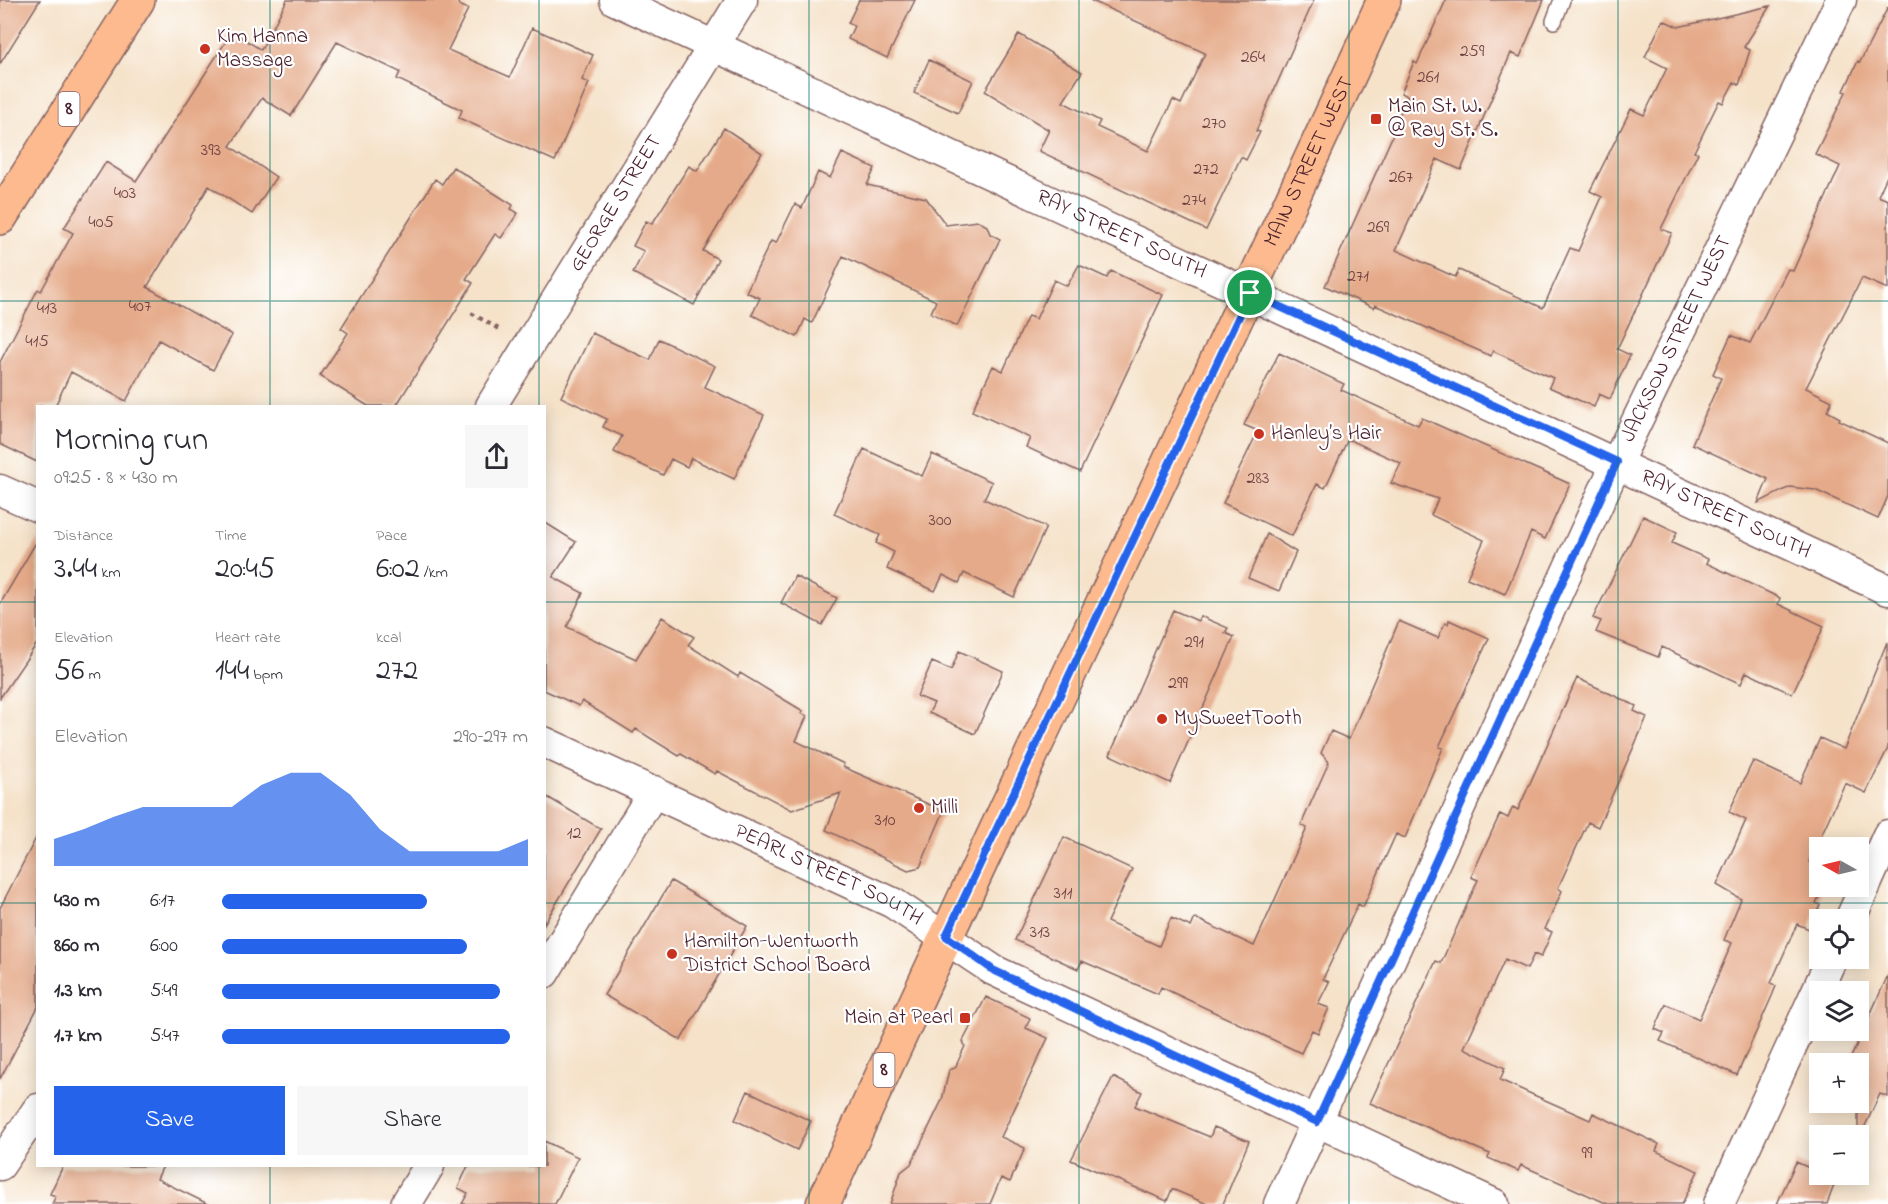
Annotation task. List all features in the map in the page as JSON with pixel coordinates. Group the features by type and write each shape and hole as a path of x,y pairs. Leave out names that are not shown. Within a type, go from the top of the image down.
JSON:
{"main road":[{"name":"8","path":"0,218 138,0"},
{"name":"MAIN STREET WEST","path":"823,1204 946,936 1250,293 1384,0"}],"street":[{"name":"RAY STREET SOUTH","path":"615,0 1617,462 1888,590"},
{"name":"GEORGE STREET","path":"492,405 742,0"},
{"name":"JACKSON STREET WEST","path":"1279,1204 1617,462 1840,0"},
{"path":"0,490 36,506"},
{"name":"PEARL STREET SOUTH","path":"546,743 893,903 946,936 993,970 1494,1204"},
{"path":"546,970 654,791"},
{"path":"1855,909 1888,835"},
{"path":"1719,1204 1827,969"},
{"path":"0,1165 36,1112"},
{"path":"406,1204 428,1167"}],"lane":[{"path":"1554,21 1562,0"}],"building":[{"path":"0,0 40,0 0,64"},
{"path":"287,0 457,0 459,5 468,9 448,50 510,77 532,28 593,55 582,80 589,83 555,161 459,118 462,110 397,79 400,72 337,42 291,116 262,98 230,146 276,177 252,214 209,186 147,287 232,335 213,370 159,340 126,401 71,372 55,405 36,405 36,462 0,444 0,362 38,289 41,291 73,233 64,228 106,162 136,181 230,35 233,37 235,33 261,50"},
{"path":"859,0 915,0 887,58 848,39 854,26 848,23"},
{"path":"1090,0 1314,0 1256,131 1260,132 1246,160 1241,157 1206,230 1039,151 1049,130 985,91 1019,34 1082,72 1063,102 1100,121 1097,127 1148,151 1173,100 1181,104 1205,53"},
{"path":"1446,0 1544,0 1520,57 1511,53 1461,170 1437,159 1396,250 1455,277 1459,270 1543,308 1570,248 1578,251 1602,197 1590,191 1631,109 1644,115 1667,68 1645,57 1663,20 1678,27 1770,6 1744,47 1750,50 1739,85 1734,82 1723,103 1719,101 1694,152 1698,153 1661,229 1672,233 1617,349 1630,355 1610,399 1599,394 1594,407 1549,387 1553,378 1493,351 1491,356 1375,305 1374,308 1325,286 1396,128 1394,127 1408,96 1401,93 1414,62 1417,64"},
{"path":"1888,7 1888,174 1878,196 1888,200 1888,289 1862,278 1806,388 1832,401 1827,411 1840,418 1839,420 1888,443 1888,496 1878,519 1815,490 1790,487 1758,503 1768,479 1692,444 1721,378 1713,374 1731,335 1750,343 1788,269 1793,271 1840,166 1815,154 1846,92 1844,91 1858,61 1860,62"},
{"path":"929,60 973,81 958,113 914,93"},
{"path":"724,128 762,153 703,251 718,259 694,305 633,273 644,251 633,246 646,221 652,224 689,166 697,171"},
{"path":"842,153 875,168 867,185 926,198 946,225 978,221 987,226 990,234 1000,239 957,326 931,313 936,301 843,256 812,323 805,319 797,337 752,315 760,298 746,292 771,241 776,243 795,204 802,208 818,172 830,178"},
{"path":"453,167 513,205 511,209 518,213 501,238 495,234 466,279 473,283 397,405 366,405 320,376 348,333 341,328 435,179 442,184"},
{"path":"1079,265 1107,278 1111,271 1163,295 1080,472 1026,447 1030,438 972,411 993,366 1003,371 1028,316 1036,319 1054,280 1067,286"},
{"path":"592,333 650,360 659,339 715,366 705,387 764,415 734,479 691,458 687,467 671,459 663,475 614,452 622,436 603,427 607,419 561,397"},
{"path":"1279,353 1344,384 1341,390 1418,425 1422,418 1570,484 1545,539 1531,532 1505,594 1467,578 1484,540 1431,515 1438,499 1391,483 1401,463 1348,439 1325,488 1317,484 1292,536 1223,503 1258,431 1244,425"},
{"path":"864,449 922,476 932,454 992,482 984,499 1046,527 1014,597 964,573 959,583 943,575 935,591 887,569 894,552 876,543 880,535 834,514"},
{"path":"1643,516 1677,532 1672,543 1708,559 1706,563 1780,598 1778,604 1824,626 1792,694 1746,672 1741,684 1662,647 1658,657 1596,632 1601,621 1593,618"},
{"path":"546,523 576,542 553,577 583,593 567,627 636,659 662,617 694,637 688,645 738,677 740,673 803,711 801,713 807,716 796,741 844,764 843,767 944,811 920,867 908,870 826,830 841,793 792,810 717,771 715,774 681,754 679,756 636,729 633,733 582,701 579,706 546,691"},
{"path":"1267,534 1296,552 1279,591 1248,578"},
{"path":"36,542 36,645 0,698 0,604"},
{"path":"795,576 837,598 822,625 781,603"},
{"path":"1173,610 1198,621 1200,616 1228,628 1225,633 1234,637 1170,783 1110,755"},
{"path":"1449,620 1489,638 1439,747 1443,748 1405,838 1396,834 1363,907 1358,904 1323,979 1329,982 1318,1004 1329,1008 1318,1033 1312,1030 1301,1053 1161,987 1158,994 1082,961 1078,969 1015,940 1064,837 1132,869 1107,922 1159,946 1171,918 1191,927 1195,918 1254,946 1307,828 1301,825 1329,762 1321,753 1331,731 1349,739 1399,621 1438,638 1445,623 1448,624"},
{"path":"1887,642 1888,748 1866,793 1845,783 1820,837 1809,837 1809,897 1819,897 1816,903 1820,905 1818,909 1809,909 1809,929 1797,924 1771,983 1776,986 1737,1075 1660,1041 1664,1033 1655,1029 1666,1004 1699,1019 1732,943 1724,940 1741,899 1717,885 1746,820 1729,812 1753,761 1800,783 1820,738 1844,749"},
{"path":"959,651 1003,671 975,734 929,713 934,703 917,696 932,662 951,670"},
{"path":"1577,678 1636,706 1634,711 1647,717 1598,827 1588,822 1558,888 1562,891 1545,929 1552,932 1541,957 1534,954 1527,969 1505,959 1464,1048 1505,1068 1500,1080 1590,1120 1593,1113 1659,1144 1656,1151 1698,1171 1682,1204 1608,1204 1521,1165 1518,1171 1488,1158 1490,1154 1370,1103 1436,961 1441,963 1478,880 1471,877 1500,814 1508,818 1513,807 1518,810"},
{"path":"546,796 601,829 546,921"},
{"path":"36,838 36,1011 0,1079 0,908"},
{"path":"671,881 747,926 681,1040 604,995"},
{"path":"1888,975 1888,1097 1880,1094 1865,1125 1858,1125 1858,1113 1869,1113 1869,1053 1853,1053 1858,1041 1869,1041 1869,1017"},
{"path":"986,997 1030,1018 1026,1028 1048,1038 1001,1137 1025,1148 1010,1182 1001,1178 990,1204 890,1204 901,1172 911,1164 942,1100 949,1070 955,1068 965,1046 963,1041"},
{"path":"1113,1077 1142,1092 1135,1106 1210,1137 1214,1127 1249,1141 1223,1204 1207,1204 1172,1189 1167,1201 1071,1160"},
{"path":"748,1091 811,1121 797,1150 735,1120"},
{"path":"546,1142 578,1157 555,1204 462,1204 468,1193 458,1188 468,1167 546,1167"},
{"path":"1796,1162 1809,1168 1809,1185 1834,1185 1827,1204 1777,1204"},
{"path":"63,1167 163,1167 157,1179 208,1204 52,1204 56,1196 50,1194"}],"place":[{"name":"Kim Hanna Massage","path":"205,49"},
{"name":"Main St. W. @ Ray St. S.","path":"1376,119"},
{"name":"Hanley’s Hair","path":"1259,434"},
{"name":"MySweetTooth","path":"1162,719"},
{"name":"Milli","path":"919,808"},
{"name":"Hamilton-Wentworth District School Board","path":"672,954"},
{"name":"Main at Pearl","path":"965,1018"}],"route":[{"path":"1250,293 1617,462 1317,1122 993,970 946,936 1250,293"}]}
